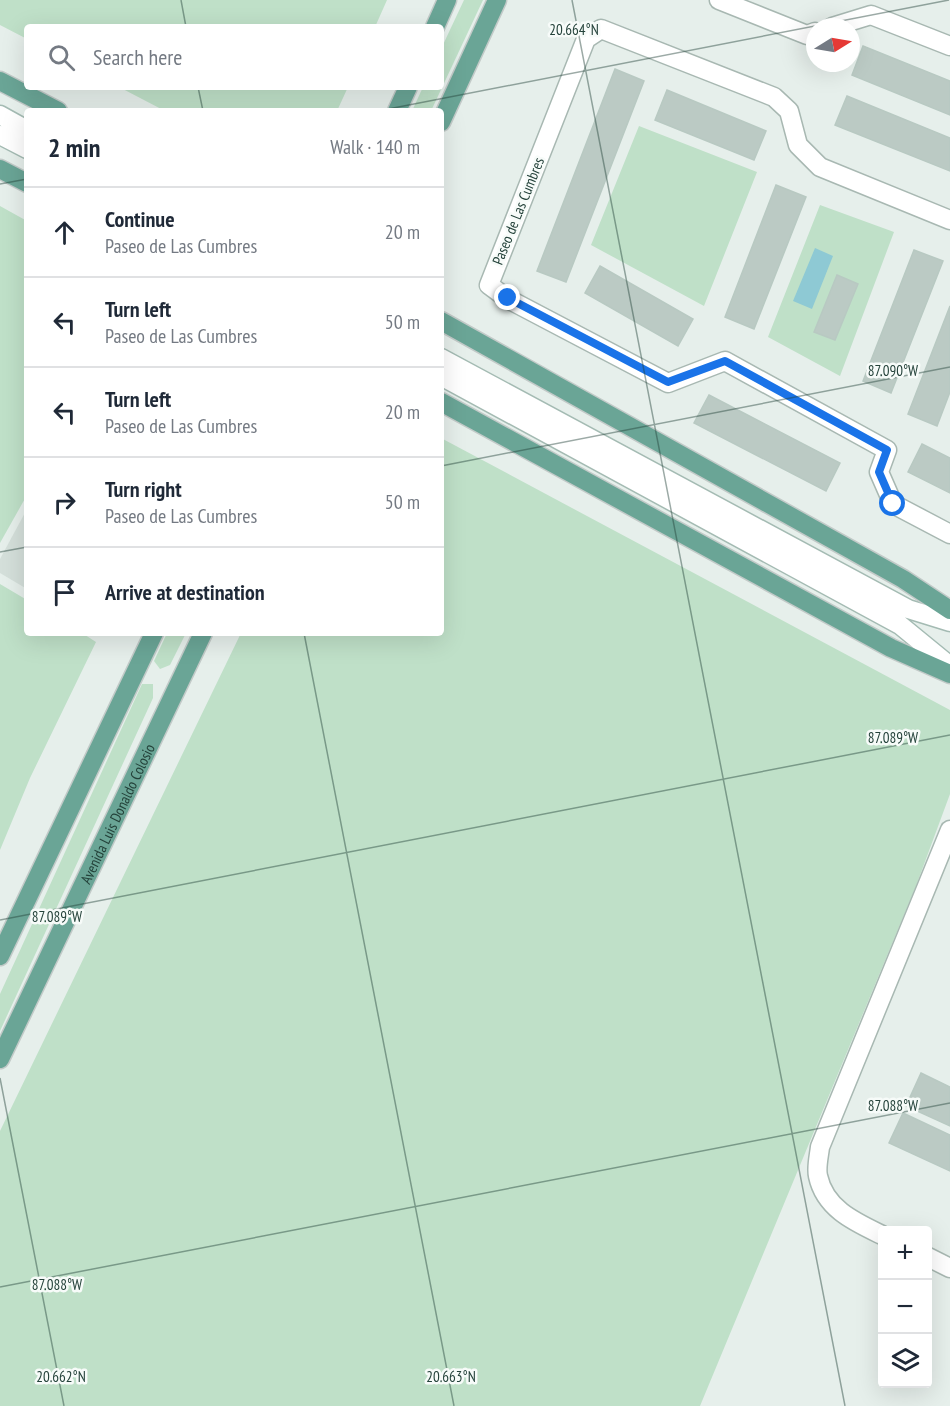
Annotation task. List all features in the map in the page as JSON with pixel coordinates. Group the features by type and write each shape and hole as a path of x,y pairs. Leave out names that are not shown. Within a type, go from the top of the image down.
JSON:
{"main road":[{"path":"436,24 447,0"},
{"path":"444,115 497,0"},
{"path":"0,81 52,108"},
{"path":"398,108 407,90"},
{"path":"0,169 24,181"},
{"path":"444,323 903,579 950,610"},
{"path":"444,404 891,648 950,674"},
{"path":"0,956 153,636"},
{"name":"Avenida Luis Donaldo Colosio","path":"0,1059 202,636"}],"street":[{"path":"719,0 806,35"},
{"path":"860,18 871,15 950,46"},
{"name":"Paseo de Las Cumbres","path":"950,220 820,167 798,146 789,111 774,97 601,29 586,39 489,285 508,298 668,382 725,361 887,450 879,472 893,504 950,534"},
{"path":"0,115 24,128"},
{"path":"0,135 24,147"},
{"path":"444,360 904,617 950,666"},
{"path":"444,378 904,617 950,622"},
{"path":"878,1233 853,1221 831,1204 818,1176 820,1148 950,830"},
{"path":"932,1259 950,1268"}],"shaded area":[{"path":"24,515 24,587 0,573 0,559"}],"green space":[{"path":"0,0 387,0 376,24 24,24 24,37 0,25"},
{"path":"464,0 483,0 444,83 444,43"},
{"path":"125,90 347,90 338,108 159,108"},
{"path":"422,90 441,90 432,108 413,108"},
{"path":"639,126 757,172 704,306 591,245"},
{"path":"820,205 894,232 840,376 768,337"},
{"path":"0,206 24,219 24,500 0,543"},
{"path":"444,440 950,710 950,794 916,886 700,1406 0,1406 0,1131 240,636 444,636"},
{"path":"0,584 24,598 24,636 87,636 96,642 30,778 0,850"},
{"path":"166,636 184,636 170,665 160,669 154,661"},
{"path":"142,684 153,684 153,698 0,1031 0,994"}],"water":[{"path":"815,248 833,256 812,309 793,301"}],"building":[{"path":"863,46 950,81 950,115 852,75 853,72 860,72 860,54"},
{"path":"615,69 644,81 566,282 537,271"},
{"path":"667,90 766,131 754,160 655,120"},
{"path":"847,96 950,138 950,171 835,125"},
{"path":"776,185 806,197 754,329 725,317"},
{"path":"914,250 943,261 891,393 863,381"},
{"path":"600,266 693,319 678,346 585,293"},
{"path":"837,275 858,284 835,340 814,332"},
{"path":"950,306 950,392 937,426 908,414"},
{"path":"709,395 840,463 826,491 694,423"},
{"path":"922,444 950,458 950,493 908,472"},
{"path":"921,1073 950,1087 950,1126 906,1106"},
{"path":"903,1113 950,1135 950,1171 889,1143"}],"route":[{"path":"508,298 668,382 725,361 887,450 879,472 893,504"}]}
